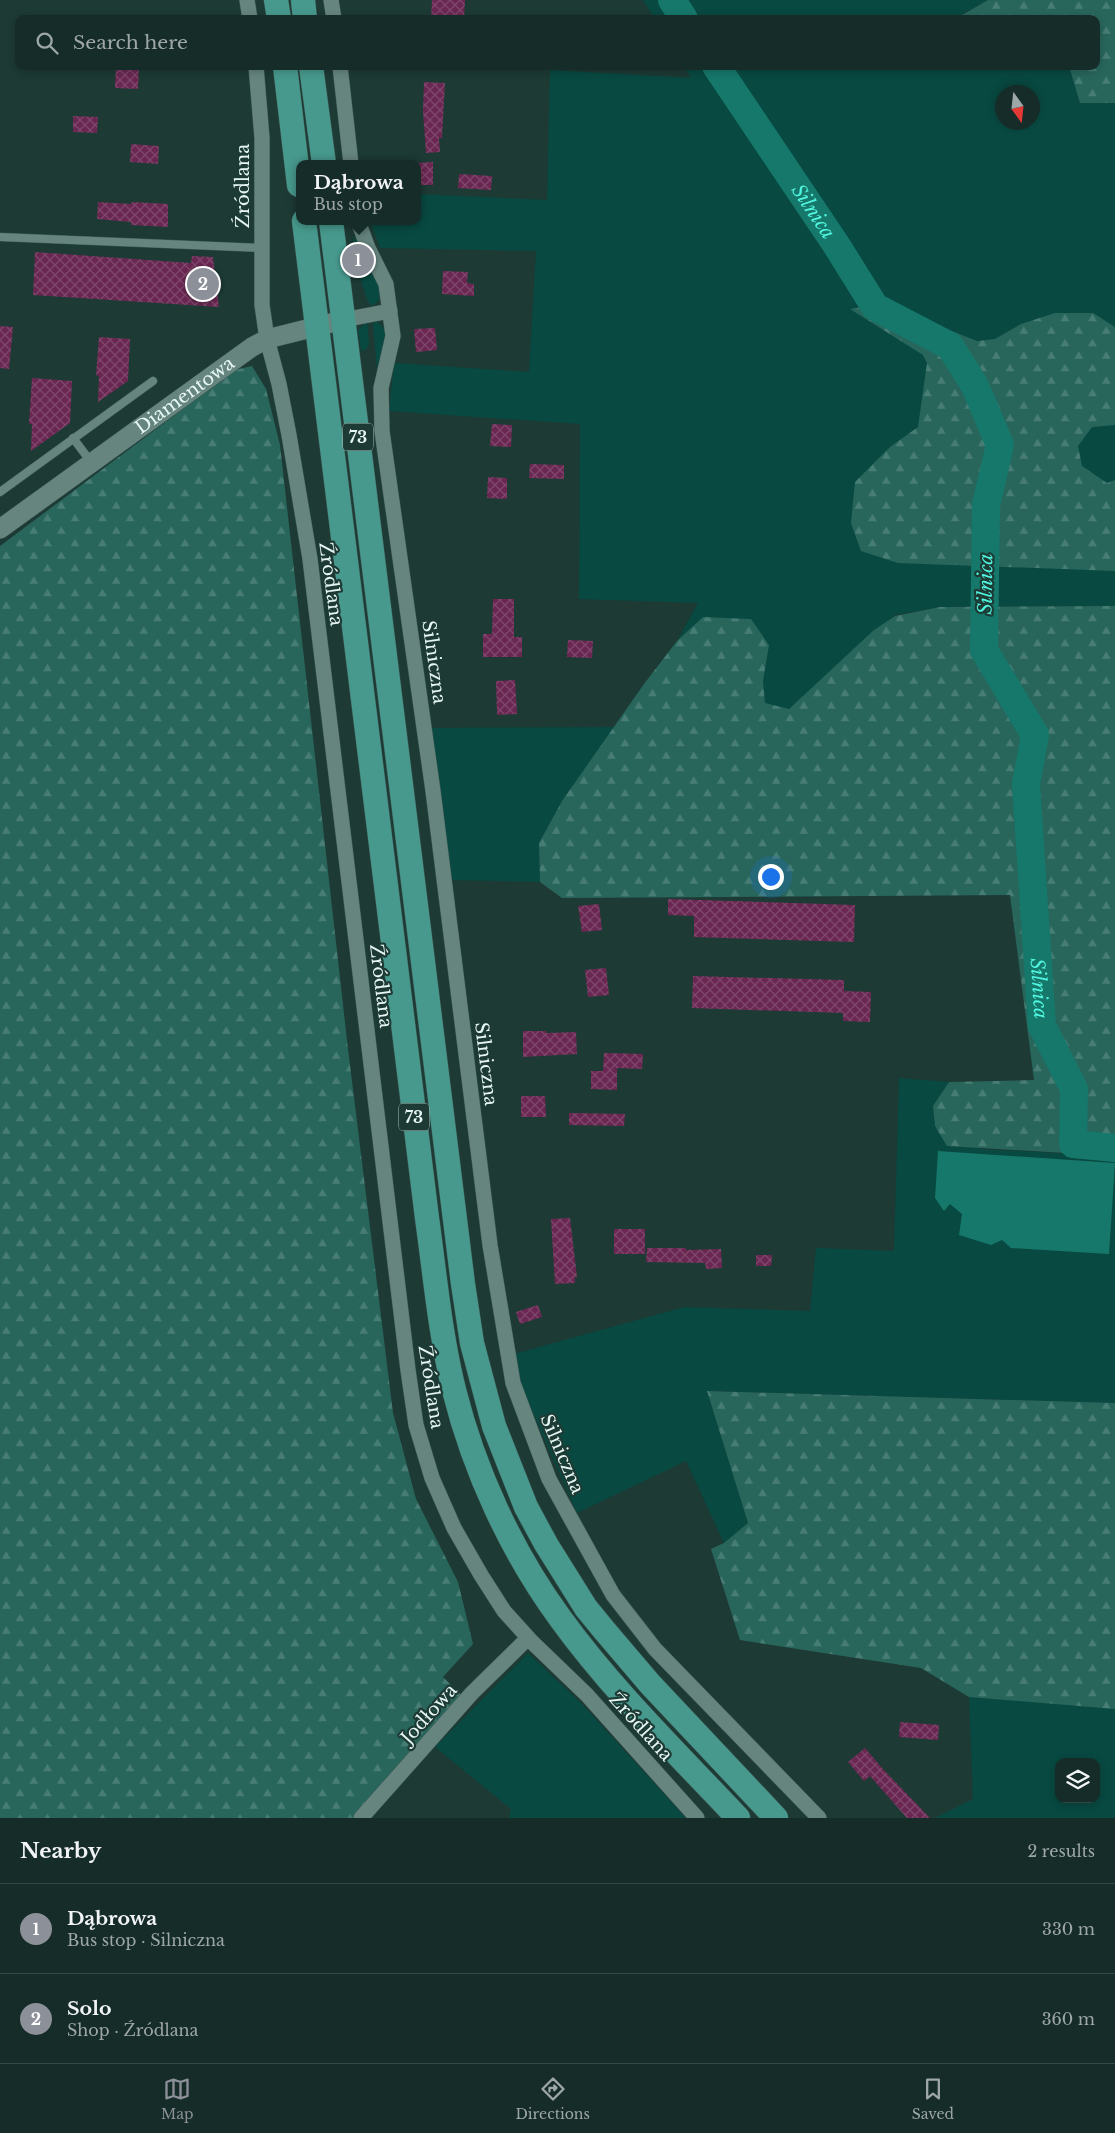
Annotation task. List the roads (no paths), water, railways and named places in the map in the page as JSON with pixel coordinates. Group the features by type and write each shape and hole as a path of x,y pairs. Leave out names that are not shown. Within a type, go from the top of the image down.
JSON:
{"main road":[{"path":"276,0 278,15"},
{"path":"303,0 305,15"},
{"path":"285,70 296,160"},
{"path":"312,70 323,160"},
{"name":"73","path":"304,225 427,1218 446,1353 454,1390 482,1473 496,1507 514,1545 559,1617 604,1674 738,1818"},
{"name":"73","path":"331,225 463,1284 474,1352 494,1426 526,1508 551,1553 586,1608 650,1684 776,1818"}],"street":[{"path":"247,0 249,15"},
{"path":"331,0 333,15"},
{"name":"Źródlana","path":"256,70 262,138 262,305 267,339 286,418 310,559 416,1425 432,1478 454,1528 504,1611 528,1638 588,1695 697,1818"},
{"path":"340,70 351,160"},
{"name":"Silniczna","path":"359,225 368,248 386,284 390,311 393,336 381,388 382,431 433,791 490,1245 513,1383 549,1479 613,1595 655,1649 819,1818"},
{"name":"Diamentowa","path":"0,529 252,347 267,339 343,320 390,311"},
{"name":"Jodłowa","path":"361,1818 472,1693 528,1638"}],"lane":[{"path":"0,237 262,248"},
{"path":"0,492 153,381"},
{"path":"73,438 91,462"}],"waterway":[{"name":"Silnica","path":"672,0 681,15"},
{"name":"Silnica","path":"719,70 837,246 875,307 950,346 975,386 1000,445 986,505 984,650 1035,735 1026,784 1042,1026 1074,1089 1073,1144 1115,1148"}],"place":[{"name":"Dąbrowa","path":"358,260"},
{"name":"Solo","path":"203,284"}]}
